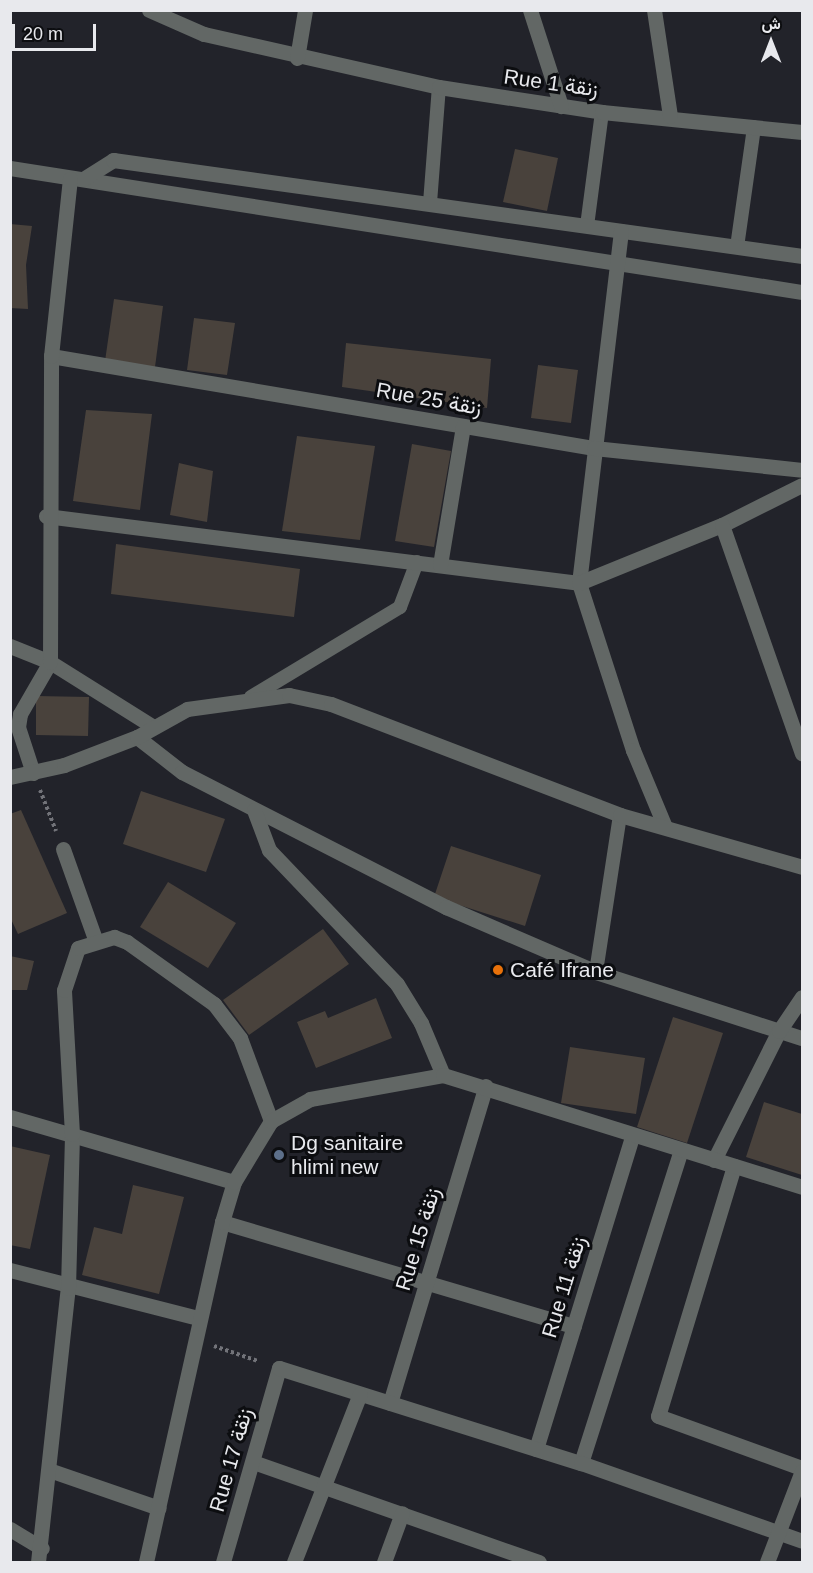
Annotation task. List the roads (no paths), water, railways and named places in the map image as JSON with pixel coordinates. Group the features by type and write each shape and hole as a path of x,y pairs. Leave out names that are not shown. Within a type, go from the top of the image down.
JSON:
{"street":[{"name":"Rue 1 زنقة","path":"149,10 204,34 297,58 439,87 561,106 802,132"},
{"path":"297,58 305,10"},
{"path":"530,10 561,106"},
{"path":"654,10 670,116"},
{"path":"77,179 113,160 802,256"},
{"path":"10,168 617,266 802,292"},
{"path":"33,773 21,740 20,714 50,662 46,516 51,356 77,179"},
{"path":"621,231 579,583 633,750 665,827"},
{"name":"Rue 25 زنقة","path":"51,356 594,448 802,470"},
{"path":"440,565 463,426"},
{"path":"46,516 579,583 722,525 802,485"},
{"path":"722,525 802,753"},
{"path":"10,646 50,662 152,726"},
{"path":"10,777 33,773 137,737 152,726 187,709 251,697 289,695 331,704 620,815 802,867"},
{"path":"137,737 182,772 446,907 596,972 802,1038"},
{"path":"254,810 269,850 397,984 421,1023 443,1075"},
{"path":"63,849 95,939"},
{"path":"40,1555 68,1288 72,1134 64,990 78,948 95,939 127,942 214,1004 240,1038 271,1121"},
{"path":"714,1160 779,1031 802,997"},
{"path":"146,1563 222,1222 234,1182 271,1121 310,1099 443,1075 486,1086 680,1152 802,1187"},
{"name":"Rue 15 زنقة","path":"390,1403 486,1086"},
{"path":"10,1117 234,1182"},
{"name":"Rue 11 زنقة","path":"536,1449 632,1137"},
{"path":"581,1463 680,1152"},
{"path":"734,1166 658,1416 674,1426 802,1470 777,1530 767,1563"},
{"path":"222,1222 428,1280 574,1326"},
{"path":"10,1270 68,1288 199,1318"},
{"name":"Rue 17 زنقة","path":"223,1563 279,1368 360,1394"},
{"path":"294,1563 328,1488 360,1394 581,1463 777,1530 802,1541"},
{"path":"253,1462 539,1563"},
{"path":"49,1470 159,1508"},
{"path":"384,1563 402,1513"},
{"path":"10,1529 40,1555"}],"lane":[{"path":"430,203 439,87"},
{"path":"587,226 602,111"},
{"path":"737,247 754,127"},
{"path":"251,697 400,607 417,562"},
{"path":"596,972 620,815"}],"place":[{"name":"Café Ifrane","path":"498,970"},
{"name":"Dg sanitaire hlimi new","path":"279,1155"}]}
